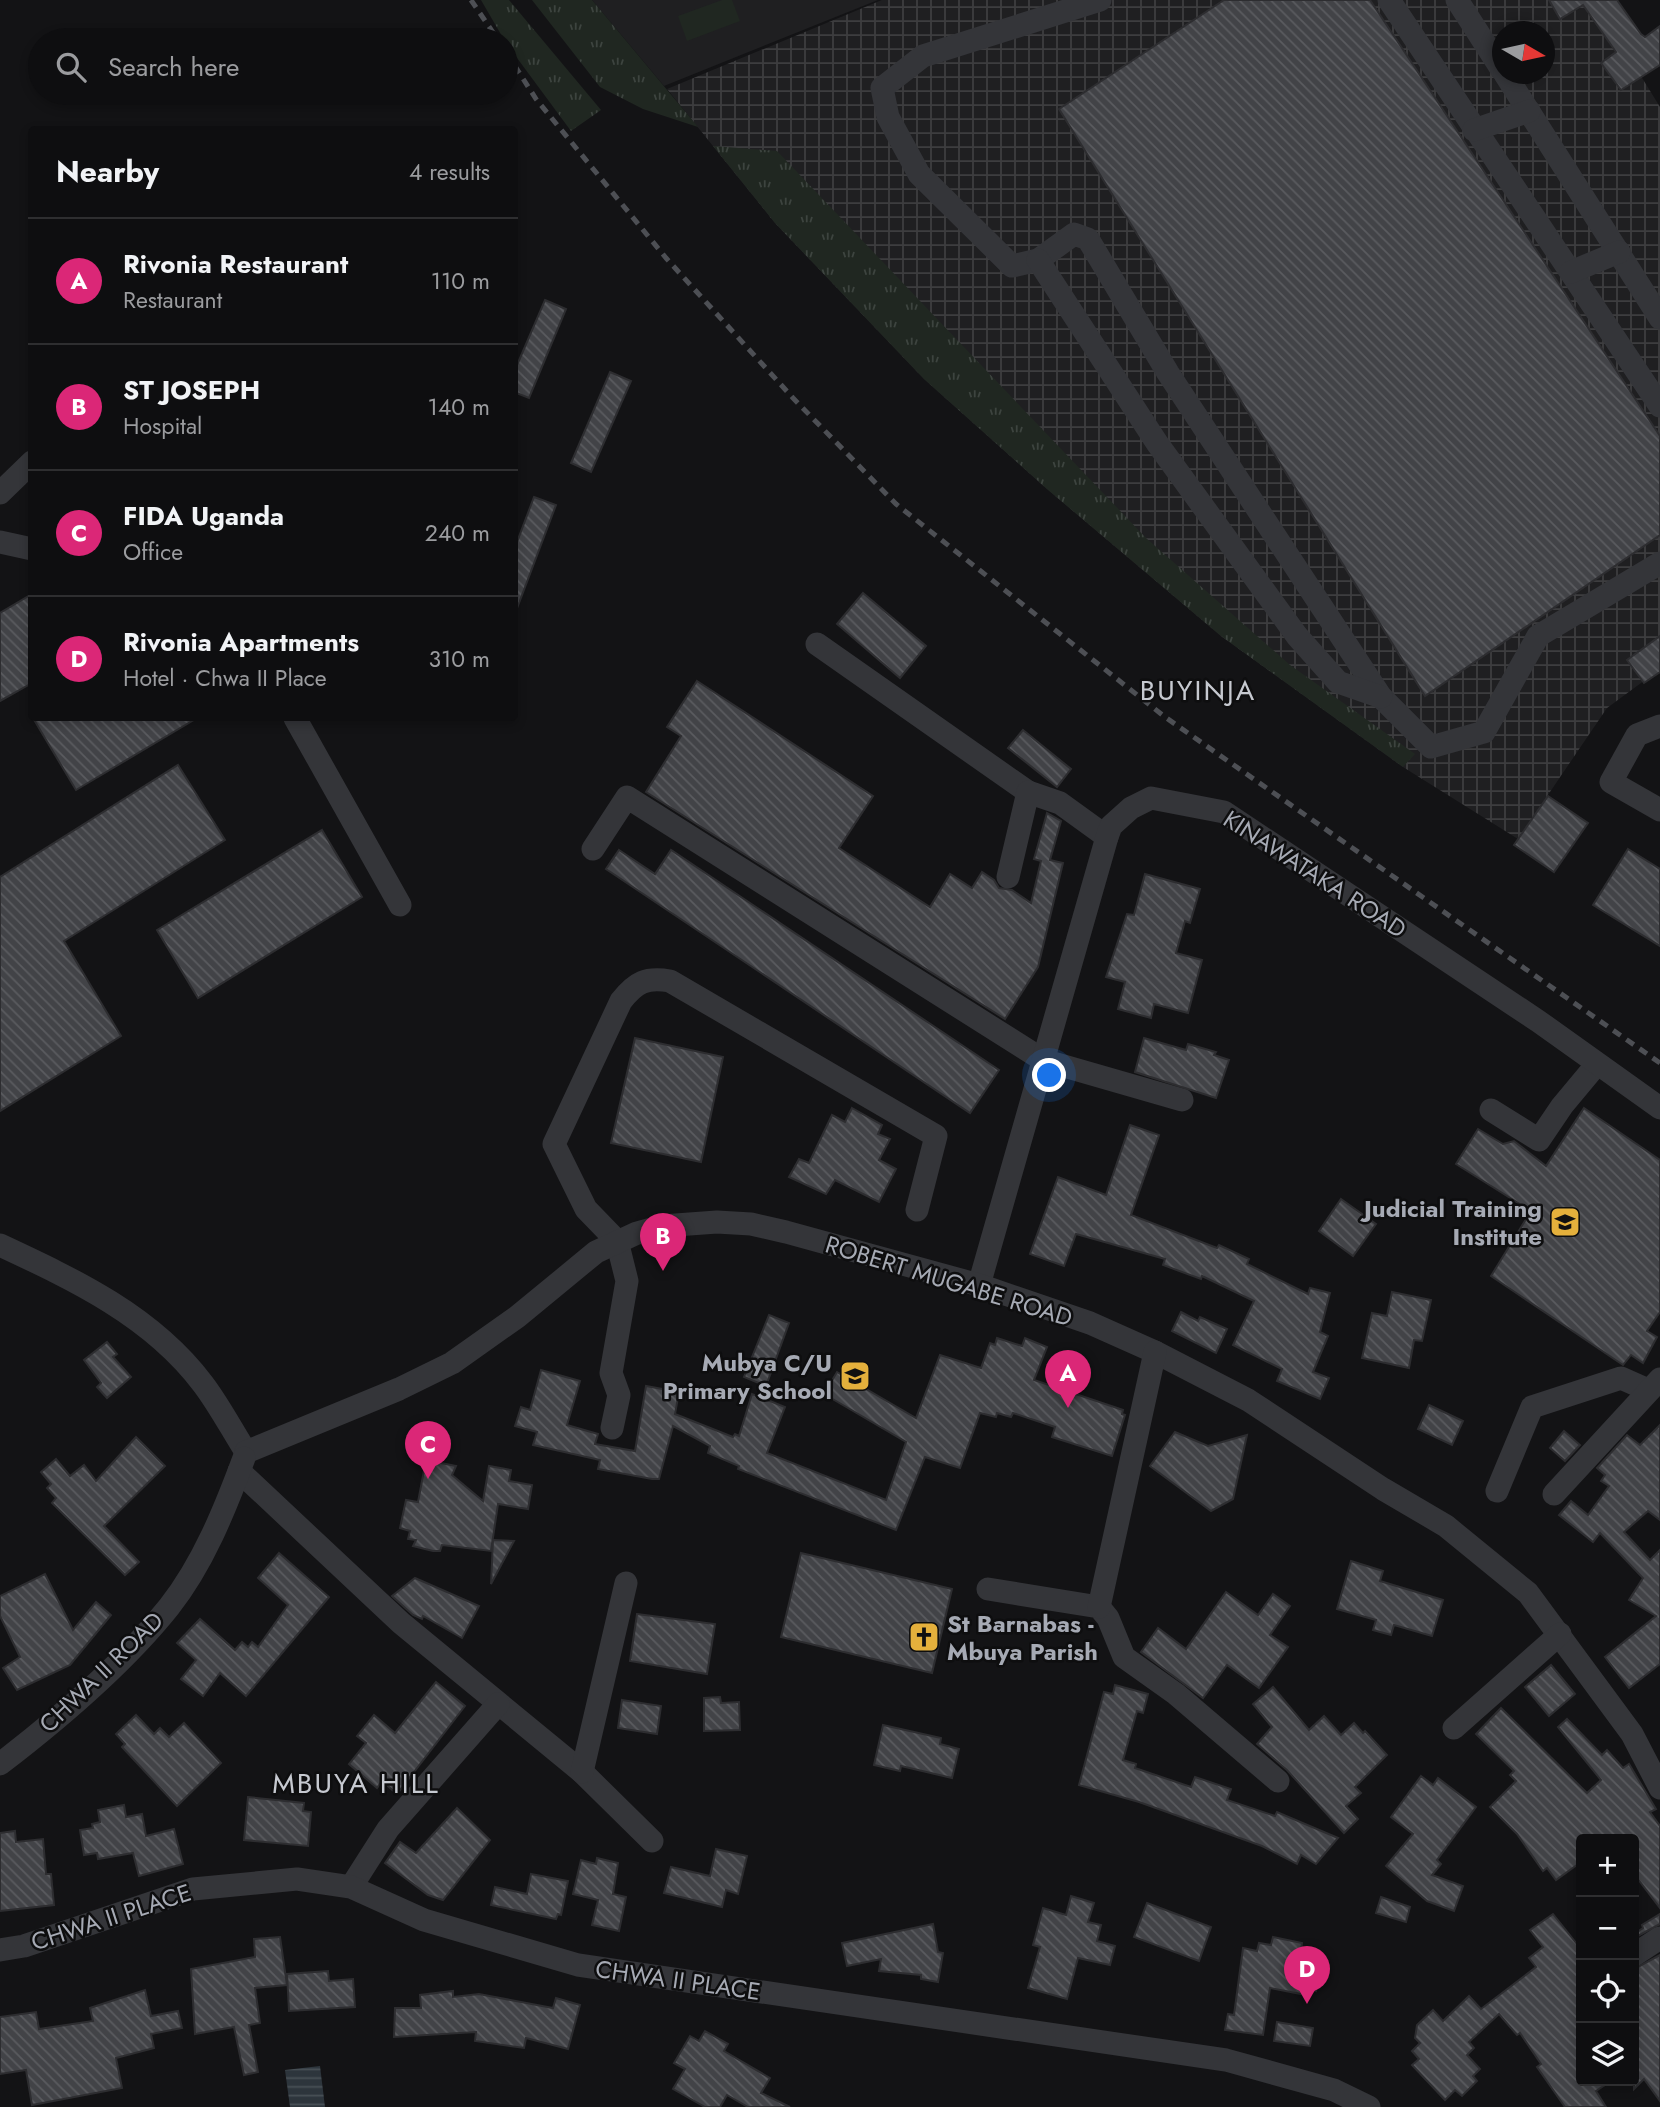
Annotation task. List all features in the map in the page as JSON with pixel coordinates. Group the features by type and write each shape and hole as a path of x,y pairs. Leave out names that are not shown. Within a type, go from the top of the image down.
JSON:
{"street":[{"path":"1101,0 923,56 882,88 888,117 919,174 1012,266 1038,260 1074,234 1088,239 1168,373 1381,697 1431,747 1484,732 1538,636 1660,563"},
{"path":"1389,0 1660,405"},
{"path":"1457,0 1492,54"},
{"path":"1512,84 1660,318"},
{"path":"1474,130 1529,111"},
{"path":"1571,272 1619,252"},
{"path":"1038,260 1157,443 1297,636 1338,682 1381,697"},
{"path":"0,493 28,466"},
{"path":"0,542 28,548"},
{"path":"817,644 1028,792 1060,803 1107,837"},
{"path":"297,721 400,905"},
{"path":"1660,726 1637,736 1611,782 1660,810"},
{"path":"1008,877 1028,792"},
{"path":"593,849 627,797 1043,1060 1182,1100"},
{"name":"KINAWATAKA ROAD","path":"979,1285 1107,837 1111,827 1131,808 1151,798 1176,800 1224,812 1538,1021 1660,1108"},
{"path":"612,1428 619,1395 611,1373 627,1282 617,1241 586,1209 554,1144 621,1000 636,983 653,978 670,981 936,1136 917,1210"},
{"path":"1491,1110 1539,1140 1562,1106 1597,1065"},
{"name":"ROBERT MUGABE ROAD","path":"243,1462 452,1363 517,1317 596,1252 617,1241 662,1226 717,1222 751,1224 979,1285 1090,1323 1155,1352 1248,1400 1383,1489 1446,1526 1528,1593 1632,1734 1660,1788"},
{"path":"0,1245 120,1307 151,1329 203,1384 243,1462 401,1623 582,1772 652,1841"},
{"path":"1099,1607 1155,1352"},
{"path":"1497,1491 1532,1407 1621,1378 1654,1384"},
{"path":"1554,1494 1654,1384"},
{"name":"CHWA II ROAD","path":"0,1764 121,1658 169,1607 202,1557 243,1462"},
{"path":"582,1772 626,1583"},
{"path":"988,1589 1099,1607 1108,1618 1124,1657 1176,1694 1278,1781"},
{"path":"1454,1728 1560,1634"},
{"path":"351,1887 388,1829 498,1704"},
{"name":"CHWA II PLACE","path":"0,1950 24,1946 193,1889 297,1879 351,1887 424,1920 578,1965 1226,2060 1334,2090 1369,2107"},
{"path":"1639,1952 1660,1938"}],"shaded area":[{"path":"592,0 878,0 664,86"},
{"path":"882,0 1594,0 1660,107 1660,669 1607,708 1518,839 1403,767 1221,636 1047,489 924,379 775,223 667,89"},
{"path":"320,2066 325,2107 290,2107 285,2070"}],"green space":[{"path":"481,0 509,0 601,110 571,131 518,59 518,28 497,28"},
{"path":"532,0 592,0 698,127 643,109 600,87"},
{"path":"722,0 732,0 740,21 687,41 678,16"},
{"path":"713,146 777,151 1146,538 1290,665 1415,754 1403,767 1221,636 1047,489 924,379 775,223"}],"building":[{"path":"1224,0 1370,0 1660,436 1660,535 1425,696 1059,109"},
{"path":"1549,0 1617,0 1645,37 1660,26 1660,65 1621,90 1601,63 1616,52 1583,5 1560,19"},
{"path":"545,300 566,309 529,398 518,394 518,363"},
{"path":"610,372 631,381 591,472 571,463"},
{"path":"534,497 556,505 518,606 518,539"},
{"path":"863,593 926,646 900,678 837,624"},
{"path":"28,596 28,685 0,701 0,613"},
{"path":"1660,636 1660,672 1644,683 1627,660"},
{"path":"697,681 873,796 839,848 930,907 950,874 972,888 982,872 994,880 999,888 1012,890 1031,903 1041,861 1034,859 1047,813 1061,821 1050,860 1063,863 1038,967 1005,1019 646,792 681,736 667,727"},
{"path":"35,721 192,721 76,790"},
{"path":"1023,730 1071,769 1057,787 1008,748"},
{"path":"178,765 225,840 64,941 121,1036 0,1111 0,877"},
{"path":"1548,796 1588,823 1554,872 1514,845"},
{"path":"322,830 362,897 198,998 157,930"},
{"path":"1628,849 1660,869 1660,946 1593,905"},
{"path":"619,850 655,874 671,850 999,1070 970,1113 606,869"},
{"path":"1145,874 1200,889 1190,923 1185,921 1176,953 1202,960 1188,1013 1154,1004 1151,1018 1118,1009 1125,982 1106,977 1127,914 1134,915"},
{"path":"635,1038 723,1057 701,1162 611,1143"},
{"path":"1144,1038 1186,1050 1188,1044 1216,1052 1214,1055 1229,1060 1216,1098 1135,1072"},
{"path":"852,1108 882,1125 878,1134 890,1139 879,1160 896,1169 879,1202 835,1180 826,1194 789,1177 799,1159 809,1163 832,1115 845,1122"},
{"path":"1584,1108 1660,1160 1660,1312 1647,1331 1657,1337 1643,1363 1631,1355 1623,1365 1491,1276 1531,1211 1456,1164 1478,1129 1503,1144 1514,1141 1546,1166"},
{"path":"1130,1125 1159,1135 1131,1215 1217,1248 1219,1245 1249,1259 1247,1264 1308,1294 1310,1288 1330,1293 1320,1332 1328,1336 1313,1372 1329,1378 1320,1399 1277,1381 1282,1369 1233,1345 1254,1301 1202,1276 1201,1279 1163,1265 1165,1259 1076,1234 1064,1266 1030,1254 1058,1177 1106,1195"},
{"path":"1341,1199 1376,1224 1353,1256 1319,1231"},
{"path":"1392,1292 1431,1300 1422,1341 1414,1340 1409,1368 1362,1358 1372,1313 1387,1316"},
{"path":"1181,1312 1198,1321 1200,1317 1227,1329 1216,1353 1172,1331"},
{"path":"769,1315 789,1323 766,1386 744,1377"},
{"path":"997,1338 1022,1346 1025,1338 1047,1347 1034,1380 1123,1410 1122,1414 1125,1415 1112,1456 1052,1437 1055,1427 1013,1413 1011,1417 997,1413 996,1417 980,1413 960,1468 925,1457 896,1530 738,1469 739,1466 708,1453 710,1446 673,1426 659,1479 652,1479 598,1469 600,1460 533,1445 537,1432 515,1426 521,1407 530,1410 541,1370 580,1381 567,1425 598,1434 595,1444 635,1451 646,1386 679,1392 675,1414 733,1437 735,1434 739,1436 752,1394 785,1407 767,1453 886,1500 906,1442 824,1394 837,1372 916,1418 940,1355 981,1368 990,1343 995,1345"},
{"path":"107,1342 117,1354 113,1357 131,1377 107,1398 97,1387 101,1383 84,1360"},
{"path":"1429,1405 1463,1421 1452,1445 1418,1429"},
{"path":"1660,1425 1660,1520 1648,1511 1624,1532 1650,1560 1660,1550 1660,1664 1629,1688 1605,1657 1656,1616 1629,1600 1643,1578 1600,1533 1593,1542 1559,1515 1571,1501 1588,1515 1609,1486 1601,1481 1605,1475 1597,1468 1627,1435 1640,1445"},
{"path":"1564,1431 1580,1445 1565,1461 1550,1448"},
{"path":"1175,1432 1208,1446 1247,1435 1233,1499 1211,1511 1150,1466"},
{"path":"136,1437 165,1466 104,1526 139,1562 125,1575 52,1503 56,1498 47,1488 51,1484 41,1472 56,1459 70,1476 84,1465 96,1481"},
{"path":"426,1460 456,1466 452,1475 483,1501 489,1466 511,1470 509,1481 532,1485 528,1509 498,1504 491,1551 442,1545 440,1551 433,1551 413,1546 416,1540 408,1539 410,1531 400,1528 406,1500 418,1502"},
{"path":"493,1540 514,1541 491,1584"},
{"path":"279,1553 329,1597 246,1696 220,1673 203,1696 181,1679 196,1660 177,1643 200,1619 235,1650 242,1642 248,1647 252,1642 258,1647 288,1605 258,1578"},
{"path":"801,1553 952,1589 932,1673 781,1637"},
{"path":"1351,1561 1383,1571 1380,1581 1443,1600 1432,1636 1394,1625 1391,1635 1373,1630 1376,1620 1337,1609"},
{"path":"45,1574 73,1630 96,1602 111,1615 70,1665 17,1690 3,1668 20,1657 0,1616 0,1596"},
{"path":"415,1578 479,1606 462,1638 423,1616 422,1619 413,1615 392,1596"},
{"path":"1226,1592 1258,1615 1273,1594 1290,1606 1270,1635 1288,1647 1259,1688 1227,1665 1203,1698 1141,1652 1158,1628 1186,1649"},
{"path":"637,1614 715,1624 707,1674 630,1661"},
{"path":"1551,1665 1575,1694 1549,1716 1525,1687"},
{"path":"436,1682 465,1706 397,1794 382,1781 377,1788 349,1764 366,1743 357,1736 374,1715 395,1733"},
{"path":"1115,1685 1148,1694 1143,1713 1137,1711 1123,1760 1136,1764 1135,1768 1191,1787 1195,1777 1231,1789 1227,1800 1275,1816 1277,1812 1338,1838 1316,1864 1301,1855 1297,1864 1262,1846 1139,1802 1079,1785 1104,1692 1113,1694"},
{"path":"1273,1687 1309,1730 1324,1716 1341,1735 1354,1723 1387,1755 1355,1787 1361,1793 1346,1806 1358,1819 1344,1833 1287,1770 1257,1744 1272,1727 1253,1704"},
{"path":"720,1697 721,1703 739,1702 740,1730 704,1731 704,1698"},
{"path":"622,1700 661,1706 657,1734 618,1728"},
{"path":"1501,1708 1587,1793 1601,1780 1558,1727 1567,1719 1602,1755 1607,1750 1623,1768 1629,1764 1656,1809 1650,1812 1660,1826 1660,1908 1639,1881 1639,1834 1576,1834 1576,1866 1556,1880 1547,1868 1543,1871 1517,1834 1490,1807 1516,1781 1510,1775 1514,1771 1476,1734"},
{"path":"136,1715 154,1734 160,1728 169,1737 184,1723 221,1763 177,1806 122,1747 125,1744 116,1734"},
{"path":"883,1725 941,1738 940,1744 959,1749 952,1778 901,1766 900,1771 874,1765"},
{"path":"1421,1776 1433,1785 1438,1778 1476,1807 1437,1860 1441,1864 1432,1875 1463,1886 1454,1911 1427,1901 1386,1866 1413,1834 1391,1817"},
{"path":"248,1797 304,1803 303,1811 311,1812 308,1846 244,1840"},
{"path":"124,1805 126,1817 142,1814 146,1836 174,1829 183,1864 139,1876 133,1853 98,1859 97,1853 84,1855 80,1830 93,1828 92,1824 100,1822 98,1810"},
{"path":"457,1808 490,1840 443,1900 428,1895 385,1863 400,1842 416,1853"},
{"path":"15,1831 16,1842 43,1839 46,1874 51,1874 54,1905 0,1911 0,1833"},
{"path":"716,1849 747,1856 738,1894 726,1890 722,1907 664,1893 671,1867 710,1876"},
{"path":"597,1858 618,1863 613,1894 626,1897 619,1931 592,1925 598,1900 573,1894 581,1860 596,1864"},
{"path":"531,1874 568,1881 561,1915 558,1914 556,1919 491,1905 495,1887 527,1894"},
{"path":"1071,1896 1094,1903 1088,1922 1101,1925 1097,1941 1115,1946 1110,1965 1078,1958 1067,1999 1028,1988 1040,1947 1033,1945 1043,1908 1066,1915"},
{"path":"1381,1897 1410,1907 1406,1922 1376,1913"},
{"path":"1147,1903 1211,1927 1199,1961 1134,1937"},
{"path":"1553,1914 1576,1943 1576,2086 1604,2086 1596,2091 1606,2107 1565,2107 1537,2067 1541,2064 1520,2033 1517,2035 1499,2014 1469,2042 1474,2048 1467,2055 1480,2069 1473,2076 1477,2081 1462,2096 1455,2090 1445,2100 1412,2065 1419,2059 1412,2051 1420,2043 1415,2038 1417,2025 1433,2010 1443,2021 1469,1996 1481,2009 1536,1967 1529,1958 1543,1947 1530,1930"},
{"path":"1660,1914 1660,1924 1639,1935 1642,1925"},
{"path":"933,1924 938,1952 943,1953 938,1982 921,1979 921,1975 879,1971 881,1959 847,1966 842,1943"},
{"path":"280,1937 287,1985 255,1988 260,2023 249,2025 258,2072 244,2075 234,2027 195,2034 191,1969 255,1957 254,1939"},
{"path":"1273,1937 1302,1943 1301,1952 1307,1953 1306,1958 1322,1961 1316,1991 1302,1988 1301,1994 1270,1988 1263,2035 1225,2030 1228,2014 1234,2015 1243,1948 1257,1951 1259,1943 1271,1945"},
{"path":"1660,1955 1660,2101 1644,2079 1639,2084 1639,1966"},
{"path":"328,1971 329,1981 353,1979 355,2007 289,2011 287,1974"},
{"path":"145,1990 151,2016 178,2011 182,2028 151,2034 154,2048 116,2058 122,2088 32,2105 26,2070 0,2074 0,2017 36,2012 39,2029 93,2021 90,2008"},
{"path":"453,1991 453,1997 479,1994 553,2008 556,1998 580,2005 568,2049 526,2038 524,2048 475,2041 476,2032 394,2037 395,2008 421,2008 420,1995"},
{"path":"1277,2022 1313,2028 1310,2046 1274,2041"},
{"path":"705,2031 728,2044 724,2051 770,2078 761,2093 790,2107 748,2107 727,2095 720,2107 705,2107 673,2089 685,2069 674,2063 690,2036 699,2041"}],"railway":[{"path":"471,0 490,28"},
{"path":"518,71 536,99 666,258 793,398 896,504 1165,717 1660,1063"}],"place":[{"name":"Judicial Training Institute","path":"1565,1222"},
{"name":"ST JOSEPH","path":"663,1271"},
{"name":"Mubya C/U Primary School","path":"855,1376"},
{"name":"Rivonia Restaurant","path":"1068,1408"},
{"name":"FIDA Uganda","path":"428,1479"},
{"name":"St Barnabas - Mbuya Parish","path":"924,1637"},
{"name":"Rivonia Apartments","path":"1307,2004"}],"district":[{"name":"BUYINJA","path":"1198,690"},
{"name":"MBUYA HILL","path":"356,1783"}]}
